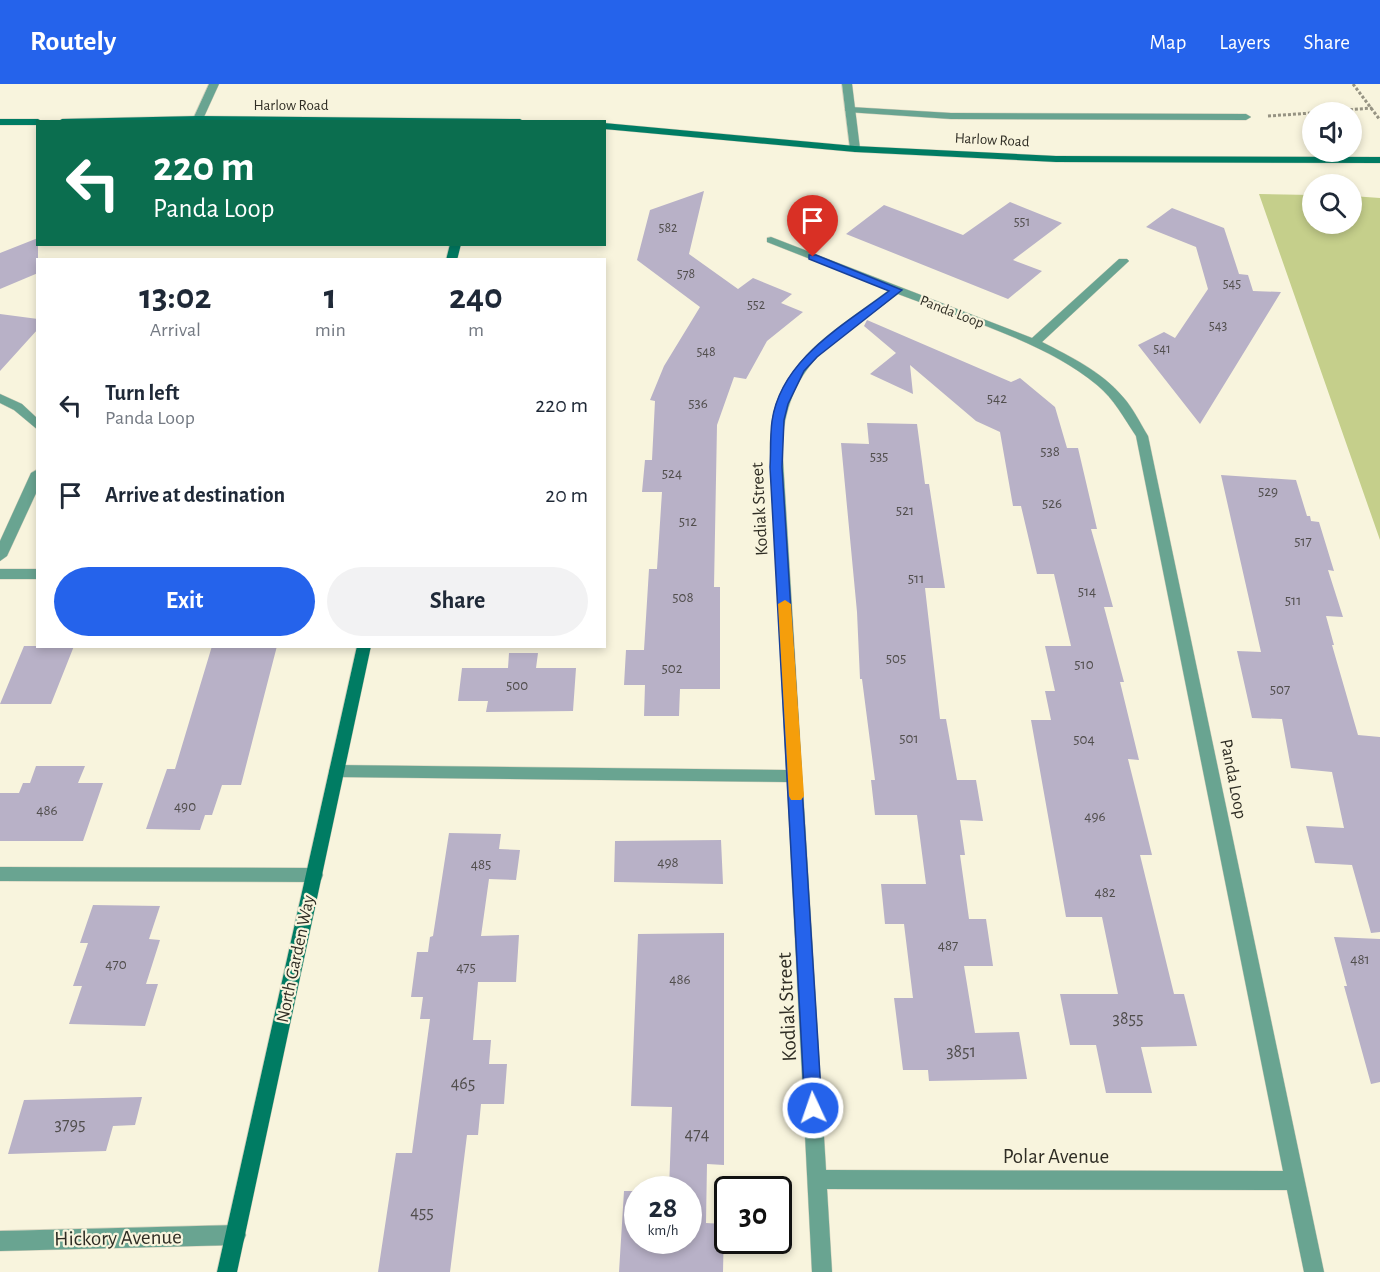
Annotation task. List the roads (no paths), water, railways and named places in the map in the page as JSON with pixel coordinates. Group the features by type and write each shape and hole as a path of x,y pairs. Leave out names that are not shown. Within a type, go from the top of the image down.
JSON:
{"main road":[{"name":"Harlow Road","path":"153,120 344,120"},
{"path":"0,122 36,122"},
{"name":"Harlow Road","path":"606,126 855,149 1056,159 1380,160"},
{"name":"North Garden Way","path":"227,1272 364,648"}],"street":[{"path":"198,119 214,84"},
{"path":"847,84 855,149"},
{"path":"850,110 951,116 1246,117"},
{"name":"Panda Loop","path":"771,240 1034,343 1077,365 1102,383 1119,400 1142,436 1314,1272"},
{"path":"1034,343 1123,261"},
{"name":"Kodiak Street","path":"822,1272 776,467 778,420 799,370 813,355 896,290"},
{"path":"0,398 18,407 36,424"},
{"path":"0,556 36,477"},
{"path":"0,574 36,574"},
{"path":"337,771 795,776"},
{"path":"0,874 315,875"},
{"name":"Polar Avenue","path":"818,1179 1294,1181"},
{"name":"Hickory Avenue","path":"0,1241 236,1235"}]}
